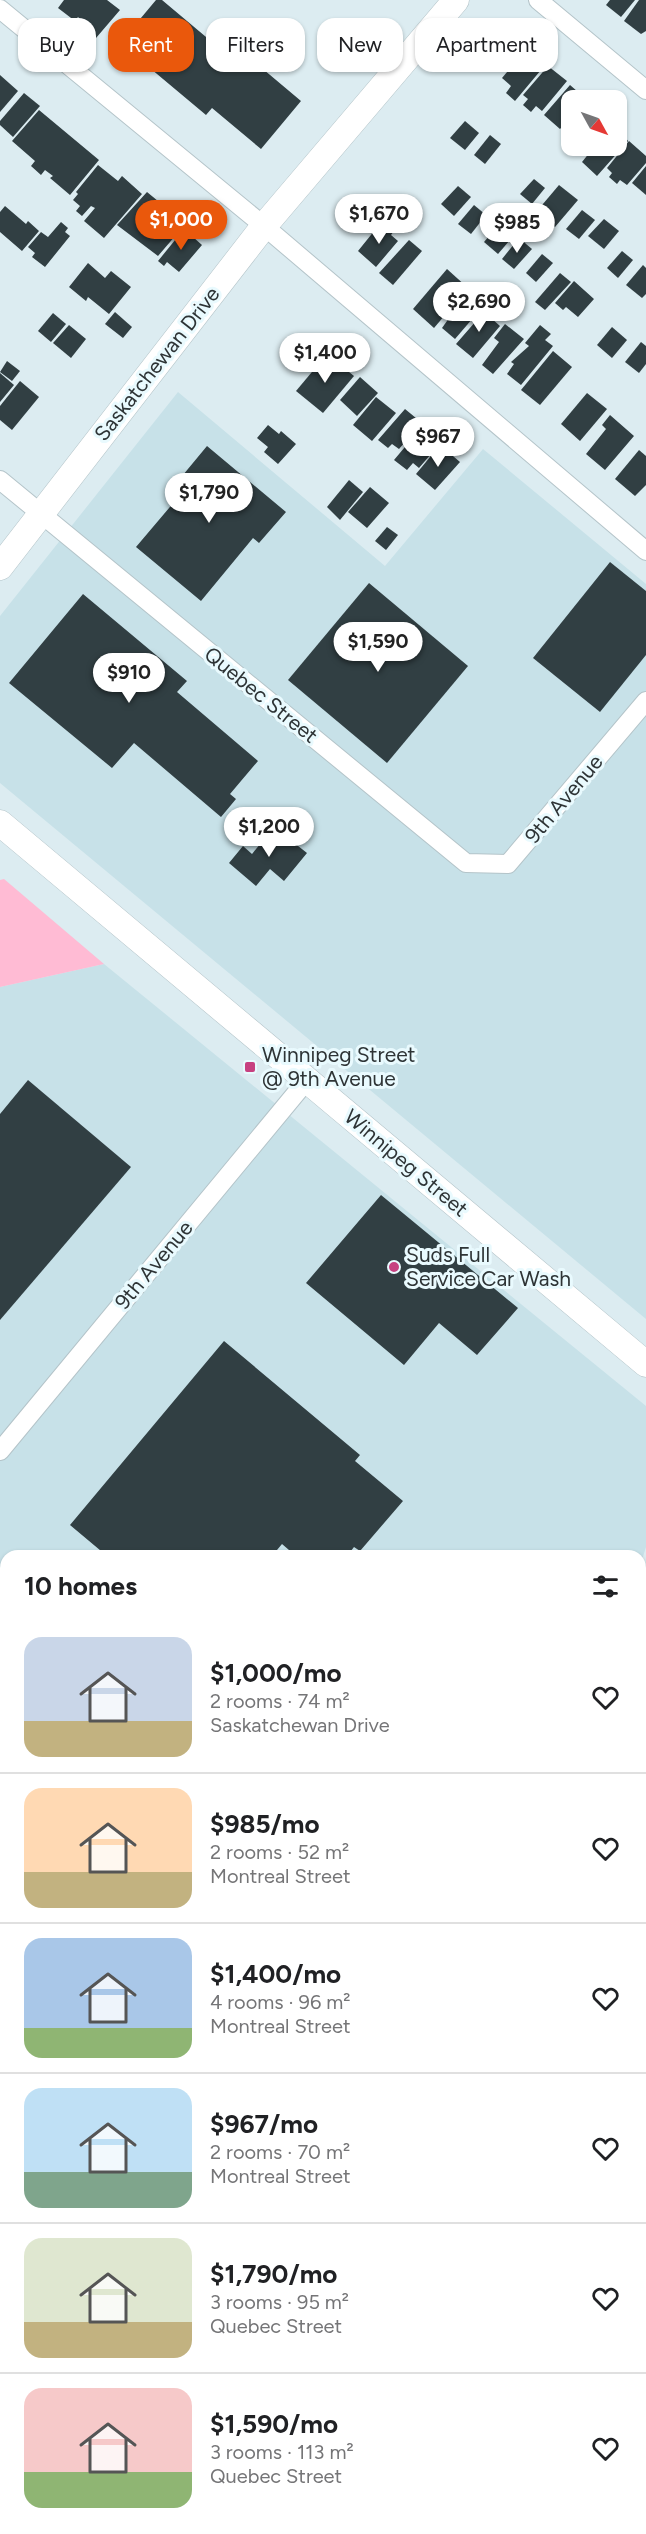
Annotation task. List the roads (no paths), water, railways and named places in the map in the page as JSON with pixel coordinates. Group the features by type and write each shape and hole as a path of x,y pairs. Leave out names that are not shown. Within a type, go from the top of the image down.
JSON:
{"main road":[{"name":"Saskatchewan Drive","path":"0,567 264,226 456,0"},
{"name":"Winnipeg Street","path":"0,823 646,1364"}],"street":[{"path":"538,0 646,90"},
{"path":"0,9 264,226 646,551"},
{"name":"Quebec Street","path":"0,480 466,863"},
{"name":"9th Avenue","path":"466,863 508,864 646,701"},
{"name":"9th Avenue","path":"0,1451 307,1080"}],"place":[{"name":"Winnipeg Street @ 9th Avenue","path":"250,1067"},
{"name":"Suds Full Service Car Wash","path":"394,1267"}]}
